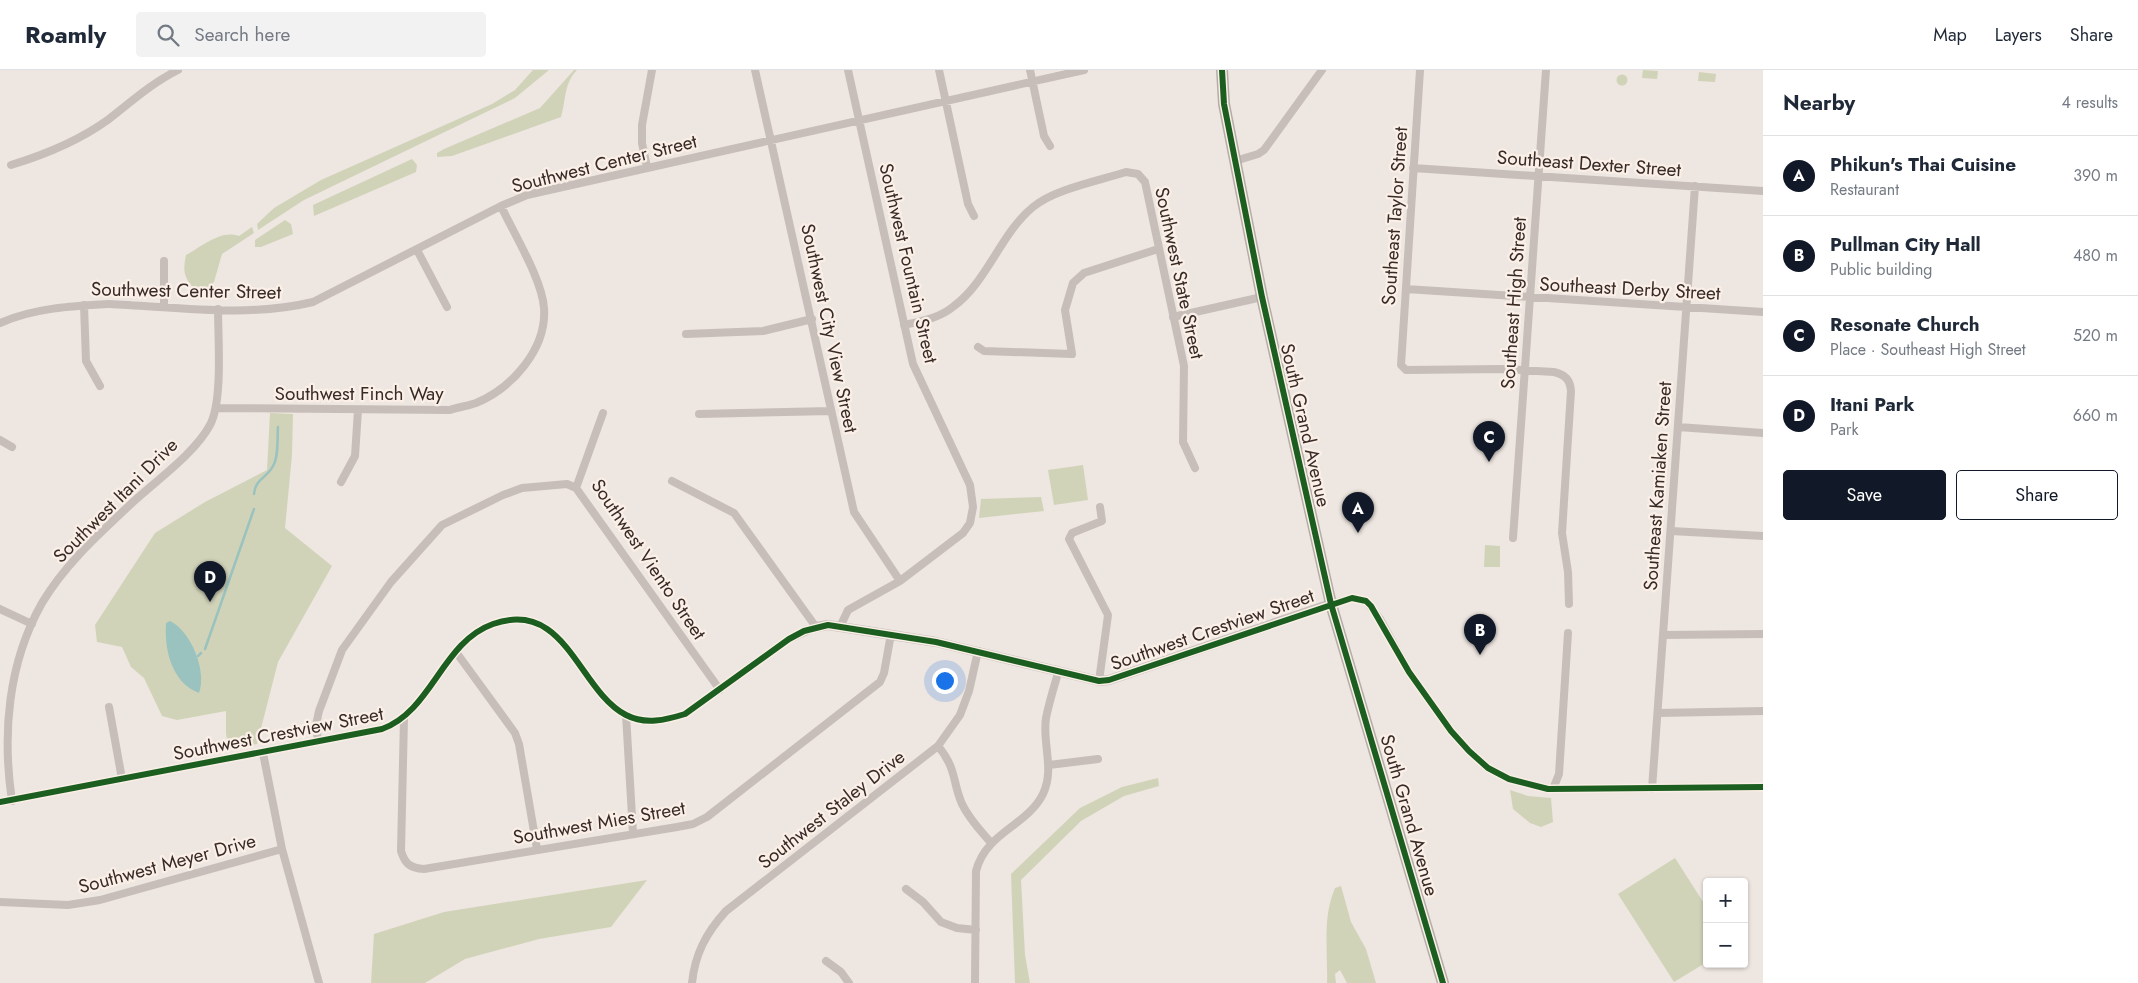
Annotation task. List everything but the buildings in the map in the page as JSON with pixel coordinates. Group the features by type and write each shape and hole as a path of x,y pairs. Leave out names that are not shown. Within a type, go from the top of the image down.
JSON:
{"main road":[{"name":"South Grand Avenue","path":"1222,70 1224,104 1262,297 1331,604 1443,983"}],"street":[{"path":"11,165 68,144 108,119 156,81 178,70"},
{"path":"647,168 642,143 642,125 652,70"},
{"name":"Southwest City View Street","path":"755,70 854,512 900,581"},
{"name":"Southwest Fountain Street","path":"840,627 848,610 900,581 963,533 970,523 973,507 970,485 913,364 848,70"},
{"path":"939,70 968,204 974,216"},
{"path":"1030,70 1044,136 1050,146"},
{"name":"Southwest Center Street","path":"0,323 15,316 48,309 84,305 259,311 287,308 313,302 501,206 527,195 1084,70"},
{"path":"1235,161 1258,154 1264,150 1322,70"},
{"name":"Southeast Taylor Street","path":"1420,70 1401,365 1406,370 1525,370"},
{"name":"Southeast High Street","path":"1513,538 1546,70"},
{"name":"Southeast Dexter Street","path":"1413,168 1763,191"},
{"name":"Southwest State Street","path":"904,325 938,316 955,306 968,292 1019,220 1034,206 1054,195 1126,172 1138,174 1145,182 1184,366 1182,442 1195,468"},
{"name":"Southeast Kamiaken Street","path":"1652,789 1695,186"},
{"name":"Southwest Finch Way","path":"217,408 450,410 476,403 499,390 517,373 532,354 542,332 544,308 538,284 501,206"},
{"path":"978,346 984,351 1072,354 1065,310 1073,284 1084,274 1158,249"},
{"path":"417,250 448,307"},
{"path":"164,261 164,307"},
{"name":"Southeast Derby Street","path":"1406,289 1763,312"},
{"path":"1173,317 1262,297"},
{"path":"84,305 86,361 100,386"},
{"name":"Southwest Itani Drive","path":"12,801 6,738 8,708 14,678 32,624 43,602 77,557 202,438 211,424 217,408 218,309"},
{"path":"686,334 763,331 812,319"},
{"path":"1525,370 1562,374 1570,382 1571,392 1562,533 1568,572 1569,604"},
{"path":"341,482 355,456 358,410"},
{"path":"699,414 831,411"},
{"name":"Southwest Viento Street","path":"603,413 576,488 720,690"},
{"path":"1678,427 1763,433"},
{"path":"0,440 12,447"},
{"path":"672,481 734,513 816,627"},
{"path":"318,741 316,725 319,711 342,650 391,582 442,525 503,494 522,488 567,484 576,488"},
{"path":"1099,681 1108,615 1069,539 1072,533 1102,521 1100,507"},
{"path":"1671,530 1763,536"},
{"path":"1331,604 1342,600 1359,598 1371,606 1409,672 1446,723 1469,751 1488,768 1509,779 1536,788 1553,789 1763,787"},
{"name":"Southwest Crestview Street","path":"0,802 382,729 404,718 456,652 472,635 493,624 516,620 538,624 556,634 608,702 626,715 643,720 665,720 685,714 789,639 816,627 840,627 891,634 978,651 1058,673 1099,681 1109,680 1159,664 1331,604"},
{"path":"0,609 32,624"},
{"path":"1553,789 1560,774 1568,633"},
{"name":"Southwest Mies Street","path":"404,718 401,852 404,861 412,868 424,869 693,824 707,817 880,682 884,673 891,634"},
{"path":"1663,635 1763,634"},
{"name":"Southwest Staley Drive","path":"692,983 695,962 703,942 713,926 726,911 938,746 960,715 969,691 978,651"},
{"path":"456,652 515,733 519,744 537,849"},
{"path":"975,983 976,871 984,851 990,843 1034,805 1042,795 1048,781 1049,765 1045,737 1046,717 1058,673"},
{"path":"109,707 122,779"},
{"path":"1658,713 1763,711"},
{"path":"626,715 633,833"},
{"path":"938,746 950,761 961,802 990,843"},
{"path":"263,752 282,849 318,983"},
{"path":"1049,765 1098,758"},
{"name":"Southwest Meyer Drive","path":"0,902 68,905 100,900 282,849"},
{"path":"906,889 923,902 941,922 957,928 976,930"},
{"path":"826,961 841,972 850,983"}],"green space":[{"path":"533,70 549,70 515,98 304,200 258,230 257,224 274,208 321,180 492,104 515,90"},
{"path":"574,70 577,70 570,80 561,117 452,156 437,157 437,153 444,149 540,108"},
{"path":"1643,70 1658,71 1657,79 1642,78"},
{"path":"1699,72 1716,74 1715,82 1698,81"},
{"path":"1622,74 1628,80 1622,86 1616,80"},
{"path":"412,159 417,165 416,172 314,216 313,205"},
{"path":"285,220 291,224 293,234 261,247 255,247 255,240"},
{"path":"252,227 254,233 222,254 214,282 204,293 198,294 186,276 184,267 186,255 218,237 232,234 239,236"},
{"path":"270,413 293,414 292,455 285,528 332,566 278,662 257,744 229,749 226,734 226,711 177,720 162,716 144,678 131,667 122,647 97,642 95,625 155,533 205,502 267,470"},
{"path":"1083,465 1088,500 1054,505 1048,470"},
{"path":"1041,497 1044,511 979,518 981,499"},
{"path":"1485,545 1500,546 1500,567 1484,567"},
{"path":"1158,778 1159,786 1124,796 1081,821 1021,880 1025,955 1030,983 1015,983 1011,874 1080,808 1122,787"},
{"path":"1510,790 1528,796 1551,798 1553,822 1541,827 1530,823 1513,809"},
{"path":"1675,858 1703,902 1703,964 1674,982 1618,894"},
{"path":"647,880 611,927 539,939 465,959 425,983 371,983 374,934 444,912"},
{"path":"1341,886 1351,922 1366,949 1376,983 1347,983 1340,970 1335,974 1336,983 1327,983 1326,935 1328,911 1335,888"}],"water":[{"path":"170,621 185,633 191,642 201,674 199,693 182,682 176,674 168,654 166,623"}],"waterway":[{"path":"254,494 257,485 271,470 275,462 278,427"},
{"path":"205,649 254,509"},
{"path":"198,656 201,653"}],"cycle path":[{"path":"1222,70 1224,104 1262,297 1331,604 1443,983"},
{"path":"0,802 382,729 399,720 413,708 461,645 476,633 493,624 518,619 538,624 555,635 569,650 595,687 609,703 626,715 648,721 685,714 789,639 804,631 828,625 936,642 1099,681 1109,680 1352,598 1366,601 1371,606 1409,672 1451,731 1488,768 1509,779 1548,789 1763,787"}],"place":[{"name":"Resonate Church","path":"1489,462"},
{"name":"Phikun's Thai Cuisine","path":"1358,533"},
{"name":"Itani Park","path":"210,602"},
{"name":"Pullman City Hall","path":"1480,655"}]}
